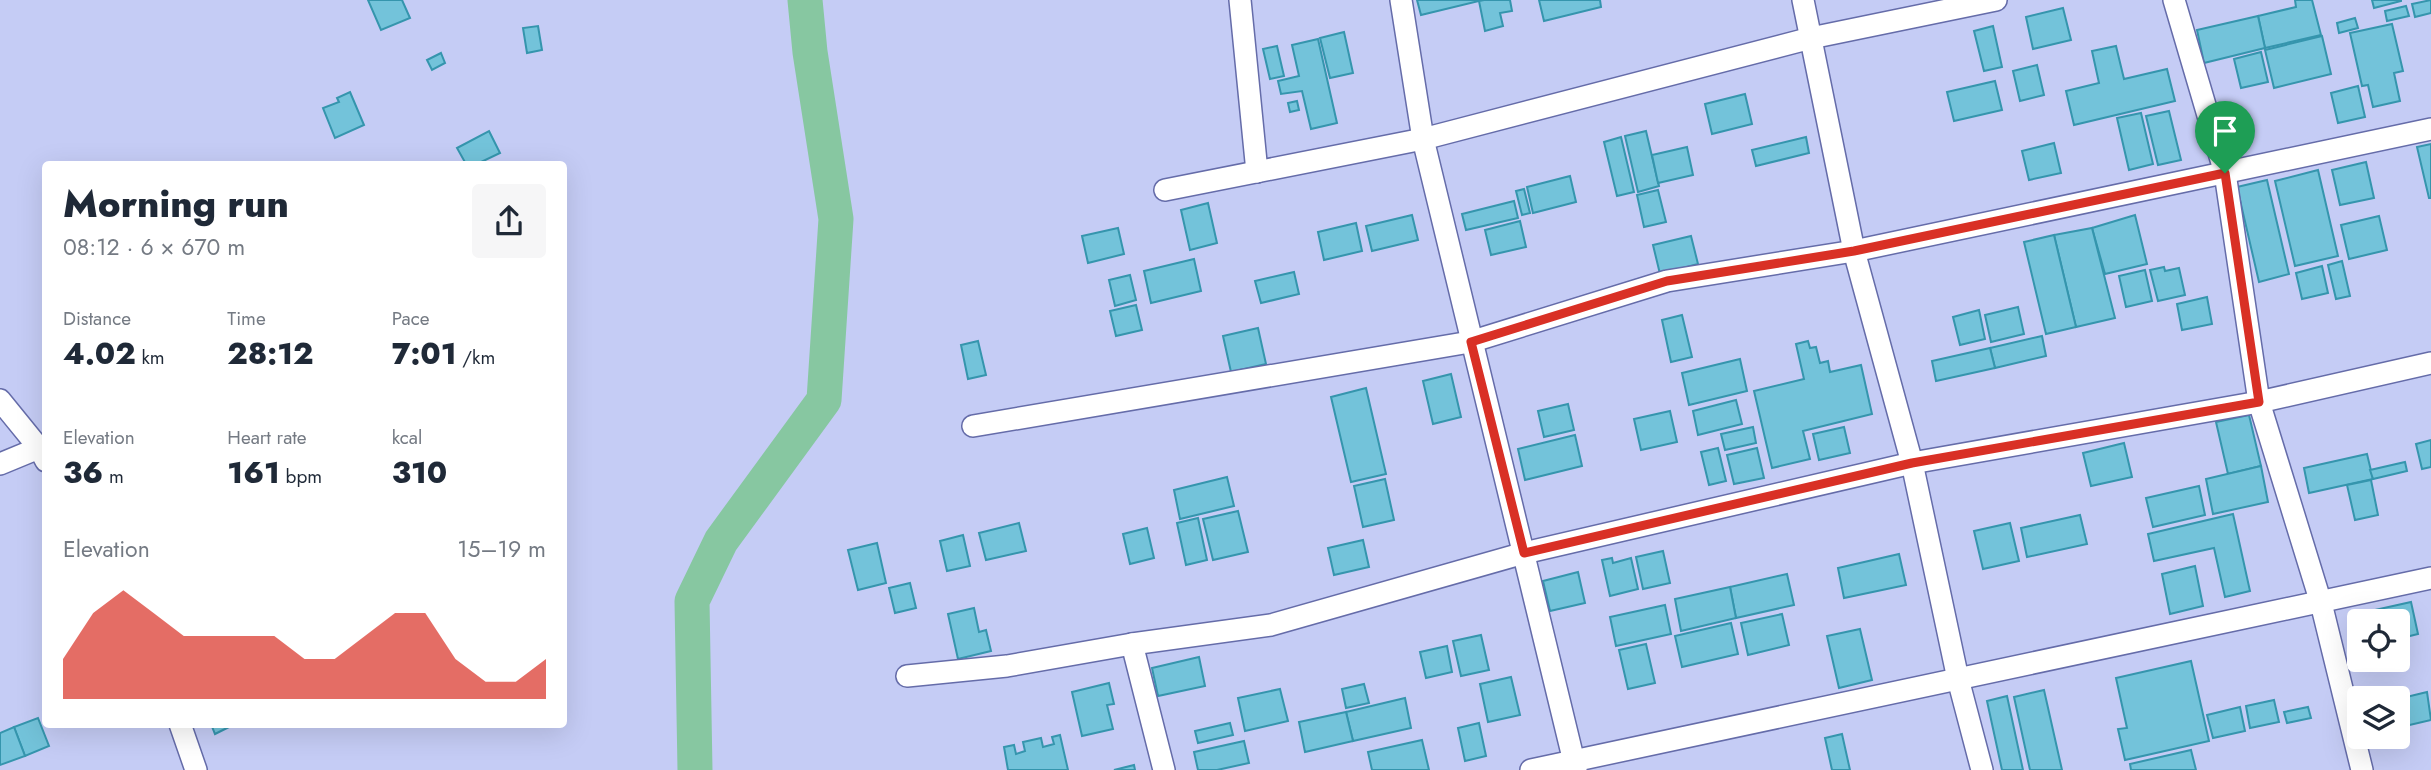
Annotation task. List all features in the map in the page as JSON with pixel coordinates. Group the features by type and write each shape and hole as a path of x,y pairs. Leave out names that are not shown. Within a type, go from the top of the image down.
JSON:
{"street":[{"path":"1240,0 1257,172"},
{"path":"1401,0 1423,139 1574,765"},
{"path":"1803,0 1854,251 1912,463 1958,679 1982,770"},
{"path":"1165,190 1423,139 1811,38 1949,5 1996,0"},
{"path":"2174,0 2225,173 2259,402 2322,603 2362,770"},
{"path":"973,426 1471,342 1667,281 1854,251 2431,128"},
{"path":"907,676 1007,666 1132,643 1271,625 1524,553 1912,463 2259,402 2431,363"},
{"path":"0,400 42,450"},
{"path":"0,464 42,451"},
{"path":"1531,770 1574,765 1958,679 2431,578"},
{"path":"1132,643 1164,770"},
{"path":"181,728 196,770"}],"building":[{"path":"368,0 402,0 410,18 381,30"},
{"path":"1417,0 1478,0 1479,1 1421,15"},
{"path":"1510,0 1512,11 1500,13 1503,26 1485,31 1479,1"},
{"path":"1539,0 1600,0 1601,7 1544,21"},
{"path":"2295,0 2312,0 2321,35 2265,48 2258,16 2296,7"},
{"path":"2372,0 2401,0 2401,1 2374,8"},
{"path":"2431,0 2431,13 2415,17 2412,4"},
{"path":"2406,6 2409,16 2387,21 2385,11"},
{"path":"2063,8 2071,40 2033,49 2026,17"},
{"path":"2258,16 2265,48 2204,63 2197,30"},
{"path":"2355,18 2358,28 2339,33 2337,23"},
{"path":"2392,24 2403,71 2394,73 2400,101 2373,107 2368,85 2362,86 2350,33"},
{"path":"538,26 542,50 527,53 523,28"},
{"path":"1993,26 2002,67 1984,71 1974,31"},
{"path":"1344,32 1353,73 1330,78 1320,38"},
{"path":"2322,36 2331,74 2274,88 2265,50"},
{"path":"1318,39 1337,123 1311,129 1302,91 1281,94 1278,81 1299,76 1292,45"},
{"path":"1277,46 1284,76 1270,79 1263,49"},
{"path":"2116,46 2124,79 2167,69 2175,101 2074,125 2066,91 2099,83 2092,51"},
{"path":"2261,52 2268,82 2241,88 2234,59"},
{"path":"441,53 445,63 432,70 427,60"},
{"path":"2037,65 2044,95 2020,101 2013,71"},
{"path":"1995,81 2002,110 1954,121 1947,92"},
{"path":"2358,86 2365,117 2338,123 2331,93"},
{"path":"350,92 364,125 335,138 323,108 339,102 337,98"},
{"path":"1745,94 1752,124 1712,134 1705,104"},
{"path":"1297,101 1299,110 1290,112 1288,103"},
{"path":"2169,111 2181,160 2158,165 2146,116"},
{"path":"2141,113 2153,164 2129,170 2117,118"},
{"path":"489,131 500,153 483,161 464,161 457,148"},
{"path":"1646,131 1659,186 1638,192 1625,136"},
{"path":"1621,137 1634,192 1617,196 1604,142"},
{"path":"1806,137 1809,153 1756,166 1752,150"},
{"path":"2054,143 2061,173 2029,180 2022,151"},
{"path":"2431,144 2431,198 2429,198 2417,147"},
{"path":"1687,147 1693,175 1658,183 1652,155"},
{"path":"2366,162 2374,198 2340,205 2332,170"},
{"path":"2318,170 2338,256 2295,266 2275,181"},
{"path":"1570,176 1576,202 1533,213 1527,187"},
{"path":"2267,180 2289,274 2259,282 2237,187"},
{"path":"1524,189 1530,213 1522,215 1516,191"},
{"path":"1658,190 1666,222 1644,227 1637,195"},
{"path":"1514,201 1518,218 1466,230 1462,214"},
{"path":"1208,203 1217,243 1190,250 1181,210"},
{"path":"1412,215 1418,240 1372,251 1366,226"},
{"path":"2135,215 2147,264 2105,274 2092,228"},
{"path":"2379,216 2387,250 2349,259 2341,225"},
{"path":"1520,221 1526,247 1491,255 1485,230"},
{"path":"1356,223 1362,251 1324,260 1318,232"},
{"path":"1118,228 1124,254 1088,263 1082,236"},
{"path":"2092,228 2115,318 2076,327 2054,235"},
{"path":"2054,235 2076,327 2046,334 2024,242"},
{"path":"1691,236 1698,264 1660,274 1653,245"},
{"path":"1194,259 1201,291 1151,303 1144,271"},
{"path":"2342,261 2350,296 2336,299 2328,265"},
{"path":"2322,266 2328,293 2302,299 2296,273"},
{"path":"2164,267 2165,271 2179,268 2185,295 2158,301 2150,270"},
{"path":"2145,270 2152,301 2126,307 2119,276"},
{"path":"1294,272 1299,294 1261,303 1255,281"},
{"path":"1130,275 1136,300 1115,306 1109,280"},
{"path":"2207,297 2212,324 2182,330 2177,304"},
{"path":"1136,305 1142,330 1116,336 1110,311"},
{"path":"2018,307 2024,334 1991,342 1985,315"},
{"path":"1979,310 1985,339 1960,345 1953,317"},
{"path":"1682,315 1692,357 1671,362 1662,320"},
{"path":"1258,328 1266,364 1231,372 1223,336"},
{"path":"2042,336 2046,356 1995,368 1990,348"},
{"path":"978,341 986,375 968,379 961,345"},
{"path":"1808,341 1810,348 1816,347 1820,363 1828,361 1830,372 1861,365 1872,414 1803,431 1810,459 1772,468 1754,391 1804,379 1796,344"},
{"path":"1990,348 1995,368 1936,381 1932,361"},
{"path":"1740,359 1747,391 1689,405 1682,373"},
{"path":"1451,374 1461,417 1433,424 1423,381"},
{"path":"1366,388 1386,474 1351,482 1331,397"},
{"path":"1736,400 1742,424 1698,435 1693,411"},
{"path":"1568,404 1574,430 1544,437 1538,411"},
{"path":"1670,411 1677,442 1641,450 1634,419"},
{"path":"2249,415 2261,466 2228,474 2216,422"},
{"path":"1753,427 1756,443 1725,450 1721,434"},
{"path":"1844,427 1850,453 1819,460 1813,434"},
{"path":"1575,435 1582,466 1525,480 1518,449"},
{"path":"2431,440 2431,467 2422,469 2416,444"},
{"path":"2124,443 2132,477 2091,486 2083,453"},
{"path":"1718,448 1726,481 1709,485 1701,452"},
{"path":"1757,448 1764,478 1734,484 1727,455"},
{"path":"2367,454 2373,479 2309,493 2304,468"},
{"path":"2405,462 2407,471 2373,479 2370,470"},
{"path":"2261,466 2268,502 2213,514 2206,479"},
{"path":"1227,477 1234,506 1180,519 1174,490"},
{"path":"1385,479 1394,520 1363,527 1354,486"},
{"path":"2371,480 2378,515 2355,520 2347,485"},
{"path":"2199,486 2205,515 2153,527 2146,498"},
{"path":"1238,511 1248,552 1213,560 1203,519"},
{"path":"2233,514 2250,591 2225,597 2214,548 2154,561 2148,534"},
{"path":"2080,515 2087,544 2027,557 2021,528"},
{"path":"1198,518 1207,560 1186,565 1177,523"},
{"path":"1019,523 1026,551 986,560 979,533"},
{"path":"2010,523 2019,561 1983,569 1974,531"},
{"path":"1147,528 1154,558 1130,564 1123,534"},
{"path":"963,535 970,566 947,571 940,541"},
{"path":"1363,540 1369,567 1334,575 1328,548"},
{"path":"877,543 886,583 858,590 848,550"},
{"path":"1663,551 1670,583 1643,589 1636,557"},
{"path":"1899,554 1906,585 1844,598 1838,568"},
{"path":"1612,558 1613,563 1631,558 1638,589 1610,596 1602,560"},
{"path":"2195,566 2203,606 2170,614 2162,574"},
{"path":"1578,572 1585,603 1550,611 1543,581"},
{"path":"1787,574 1794,605 1736,618 1730,587"},
{"path":"910,583 916,608 895,613 889,588"},
{"path":"1730,587 1736,618 1681,631 1675,599"},
{"path":"2411,602 2418,634 2410,636 2410,609 2380,609"},
{"path":"1665,605 1671,634 1616,646 1610,617"},
{"path":"974,608 979,632 986,630 991,651 958,659 948,614"},
{"path":"1782,614 1789,645 1748,655 1741,623"},
{"path":"1731,623 1738,654 1682,667 1675,636"},
{"path":"1860,629 1872,680 1839,688 1827,636"},
{"path":"1481,635 1489,670 1461,676 1453,641"},
{"path":"1646,644 1655,683 1628,689 1619,650"},
{"path":"1447,646 1452,672 1426,678 1420,652"},
{"path":"1199,657 1205,686 1158,696 1152,668"},
{"path":"2191,661 2209,741 2125,760 2118,729 2127,728 2116,678"},
{"path":"1511,677 1520,715 1488,722 1480,684"},
{"path":"1109,683 1114,704 1107,705 1113,729 1082,736 1072,692"},
{"path":"1364,684 1369,703 1346,708 1342,689"},
{"path":"1280,689 1288,721 1245,731 1238,698"},
{"path":"2044,690 2062,770 2030,770 2014,697"},
{"path":"2427,692 2431,720 2410,725 2410,696"},
{"path":"2007,696 2023,770 2002,770 1987,701"},
{"path":"1405,698 1411,728 1353,741 1346,712"},
{"path":"2274,700 2279,722 2250,728 2246,706"},
{"path":"2240,707 2245,731 2213,738 2207,715"},
{"path":"2308,707 2311,718 2287,723 2284,712"},
{"path":"1346,712 1353,741 1305,752 1299,722"},
{"path":"38,718 49,746 25,756 14,727"},
{"path":"1230,723 1233,735 1198,743 1195,731"},
{"path":"1479,723 1486,756 1465,761 1458,728"},
{"path":"14,727 25,756 0,765 0,733"},
{"path":"213,728 227,728 215,734"},
{"path":"1842,734 1850,770 1832,770 1825,738"},
{"path":"1060,735 1068,770 1008,770 1004,747 1014,745 1016,754 1025,751 1023,742 1041,738 1043,747 1054,744 1052,737"},
{"path":"1422,740 1429,770 1372,770 1368,752"},
{"path":"1244,741 1249,763 1217,770 1198,770 1194,752"},
{"path":"2191,750 2196,770 2131,770 2130,764"},
{"path":"1134,765 1135,770 1114,770"}],"waterway":[{"path":"695,770 692,601 721,541 824,400 836,219 810,52 805,0"}],"route":[{"path":"2225,173 2259,402 1912,463 1524,553 1471,342 1667,281 1854,251 2225,173"}]}
